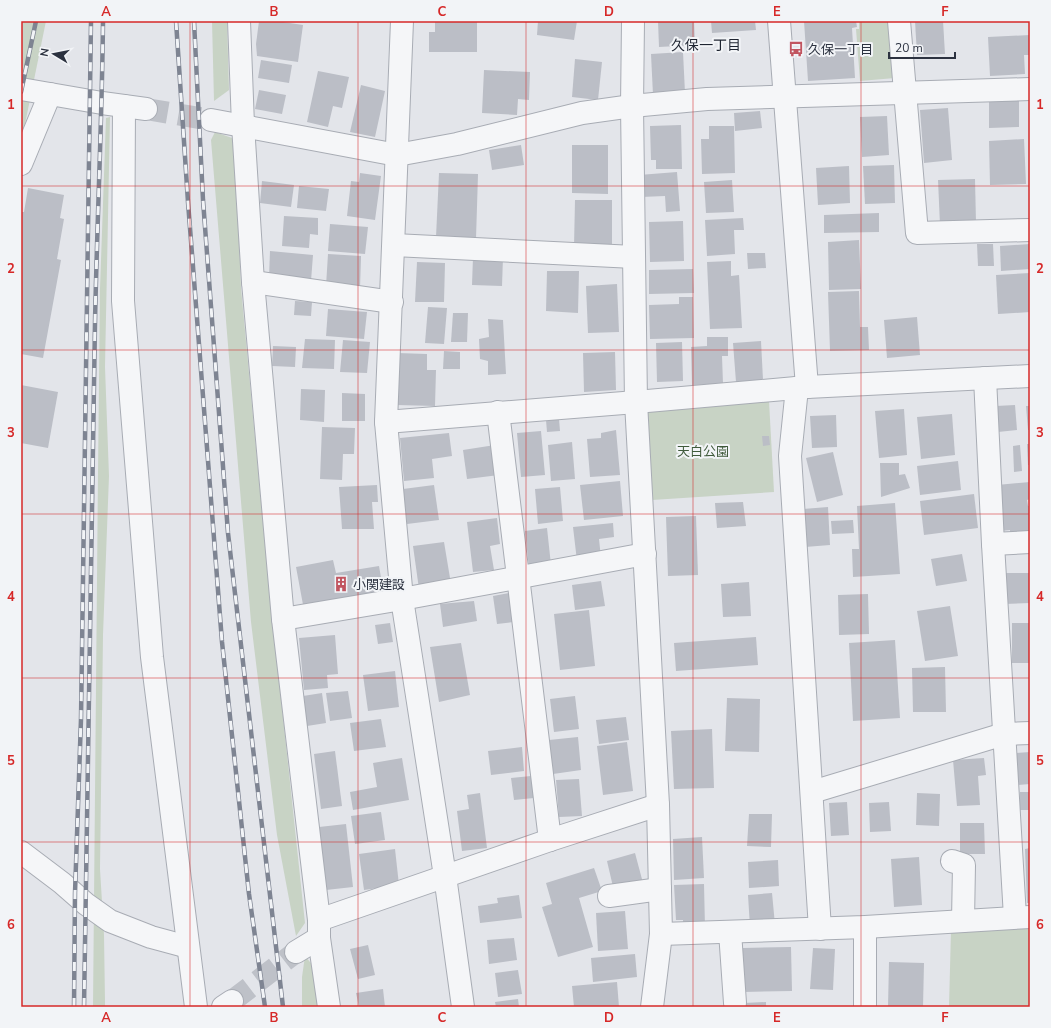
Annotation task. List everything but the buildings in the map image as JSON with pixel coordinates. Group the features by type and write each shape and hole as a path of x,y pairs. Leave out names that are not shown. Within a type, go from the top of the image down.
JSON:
{"street":[{"path":"239,21 243,125 253,282 283,619 329,1007"},
{"path":"402,21 392,302 386,422 402,599 449,902 462,1007"},
{"path":"633,21 632,106 636,402 658,805 662,934 652,1007"},
{"path":"779,21 802,388 790,456 820,929"},
{"path":"899,21 917,233 1030,230"},
{"path":"211,120 397,155 457,144 582,113 632,106 707,99 1030,89"},
{"path":"21,90 146,109"},
{"path":"21,164 50,94"},
{"path":"124,106 123,309 152,657 196,1007"},
{"path":"394,245 634,257"},
{"path":"253,282 392,302"},
{"path":"386,422 802,388 1030,376"},
{"path":"662,934 865,927 1022,917 1004,734 992,544 985,378"},
{"path":"498,412 550,840"},
{"path":"992,544 1030,542"},
{"path":"283,619 402,599 645,554"},
{"path":"812,792 1004,734 1030,733"},
{"path":"296,952 319,929 445,876 658,805"},
{"path":"21,852 62,883 86,904 110,921 151,937 188,947"},
{"path":"952,861 964,865 963,921"},
{"path":"609,896 660,889"},
{"path":"865,927 865,1007"},
{"path":"730,932 735,1003"}],"green space":[{"path":"21,21 46,21 25,124 21,133"},
{"path":"212,21 227,21 229,90 214,101"},
{"path":"859,21 892,21 895,78 860,81 856,29 859,29"},
{"path":"110,117 105,367 109,476 103,635 100,869 104,935 105,1007 93,1007 100,289 106,118"},
{"path":"215,132 235,139 241,288 268,576 305,923 296,936 277,835 251,622 211,140"},
{"name":"天白公園","path":"769,401 774,492 652,500 646,409"},
{"path":"1030,927 1030,1007 949,1007 951,930"},
{"path":"305,956 315,968 320,1007 302,1007 302,977"}],"tunnel":[{"path":"146,109 211,120"},
{"path":"232,1001 296,952"}],"railway":[{"path":"21,92 36,21"},
{"path":"74,1007 75,893 81,719 91,21"},
{"path":"84,1007 95,323 103,21"},
{"path":"176,21 188,202 222,642 249,894 265,1007"},
{"path":"194,21 203,200 228,533 283,1007"}],"place":[{"name":"久保一丁目","path":"796,49"},
{"name":"小関建設","path":"341,584"}],"district":[{"name":"久保一丁目","path":"706,45"}]}
